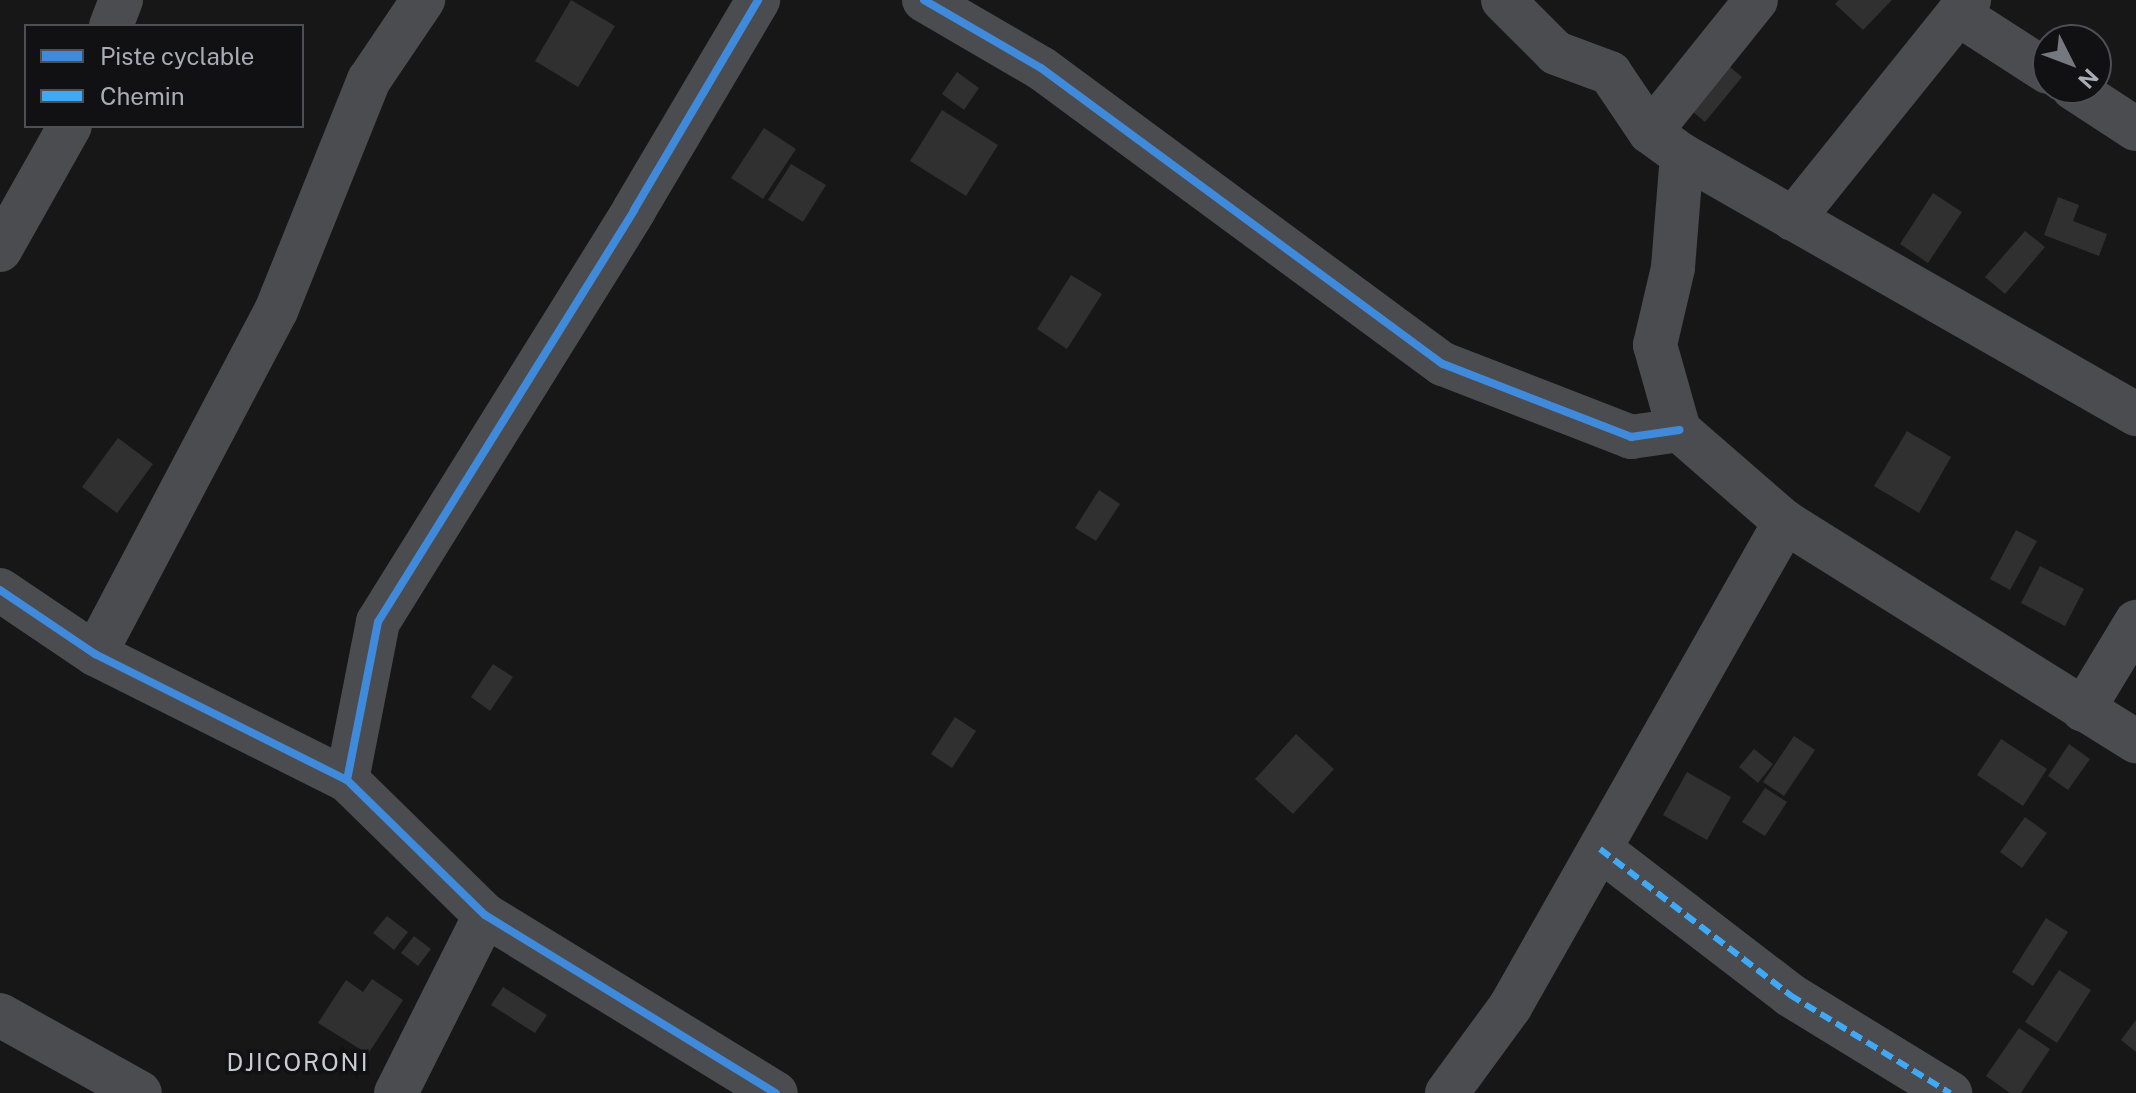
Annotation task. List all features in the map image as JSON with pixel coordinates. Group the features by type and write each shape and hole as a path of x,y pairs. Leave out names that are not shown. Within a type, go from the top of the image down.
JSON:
{"street":[{"path":"112,24 121,0"},
{"path":"95,654 276,311 369,80 423,0"},
{"path":"347,780 378,622 634,210 758,0"},
{"path":"924,0 1041,68 1443,364 1631,437 1679,430"},
{"path":"1503,0 1556,53 1610,73 1666,144 2136,414"},
{"path":"1756,0 1666,144 1673,268 1655,345 1679,430 1785,522 2136,741"},
{"path":"1793,219 1963,7 2032,60"},
{"path":"2098,104 2136,129"},
{"path":"0,250 69,128"},
{"path":"1447,1093 1510,1007 1785,522"},
{"path":"0,590 95,654 347,780 485,915 776,1093"},
{"path":"2083,710 2136,622"},
{"path":"1600,849 1790,995 1950,1093"},
{"path":"396,1093 485,915"},
{"path":"0,1015 140,1093"}],"building":[{"path":"571,0 615,26 578,87 535,61"},
{"path":"1839,0 1892,0 1863,30 1835,4"},
{"path":"1724,62 1742,77 1705,122 1687,107"},
{"path":"957,72 979,88 964,110 942,94"},
{"path":"942,110 998,145 966,196 910,161"},
{"path":"764,128 796,149 763,199 731,178"},
{"path":"791,164 826,185 803,222 768,200"},
{"path":"1933,193 1962,212 1928,263 1900,244"},
{"path":"2058,197 2079,205 2073,221 2107,234 2099,256 2044,235"},
{"path":"2025,231 2045,247 2005,294 1985,277"},
{"path":"1071,275 1102,294 1067,349 1037,329"},
{"path":"1907,431 1951,457 1919,513 1874,486"},
{"path":"118,438 153,464 117,513 82,487"},
{"path":"1099,490 1120,504 1096,541 1075,528"},
{"path":"2016,530 2037,541 2010,590 1990,579"},
{"path":"2040,566 2084,589 2065,626 2021,603"},
{"path":"493,664 513,677 490,711 471,697"},
{"path":"955,717 976,731 952,768 931,754"},
{"path":"1296,734 1334,769 1293,814 1255,779"},
{"path":"1794,736 1815,750 1784,796 1763,782"},
{"path":"2001,739 2047,769 2023,806 1977,775"},
{"path":"2069,744 2090,759 2068,790 2048,776"},
{"path":"1754,749 1773,764 1758,783 1739,767"},
{"path":"1687,772 1731,797 1707,840 1663,815"},
{"path":"1765,788 1787,802 1765,836 1742,822"},
{"path":"2025,817 2047,833 2022,868 2000,852"},
{"path":"387,916 408,932 394,950 373,933"},
{"path":"2046,918 2068,932 2033,986 2012,972"},
{"path":"414,936 431,949 418,966 401,953"},
{"path":"2059,970 2091,990 2057,1043 2025,1022"},
{"path":"372,979 403,1000 368,1054 318,1023 346,980 363,992"},
{"path":"503,987 547,1015 535,1033 491,1005"},
{"path":"2136,1020 2136,1052 2121,1040"},
{"path":"2019,1028 2050,1049 2021,1093 2010,1093 1986,1076"}],"marked path":[{"path":"1600,849 1790,995 1950,1093"}],"cycle path":[{"path":"347,780 378,622 634,210 758,0"},
{"path":"924,0 1041,68 1443,364 1631,437 1679,430"},
{"path":"0,590 95,654 347,780 485,915 776,1093"}],"district":[{"name":"DJICORONI","path":"298,1063"}]}
